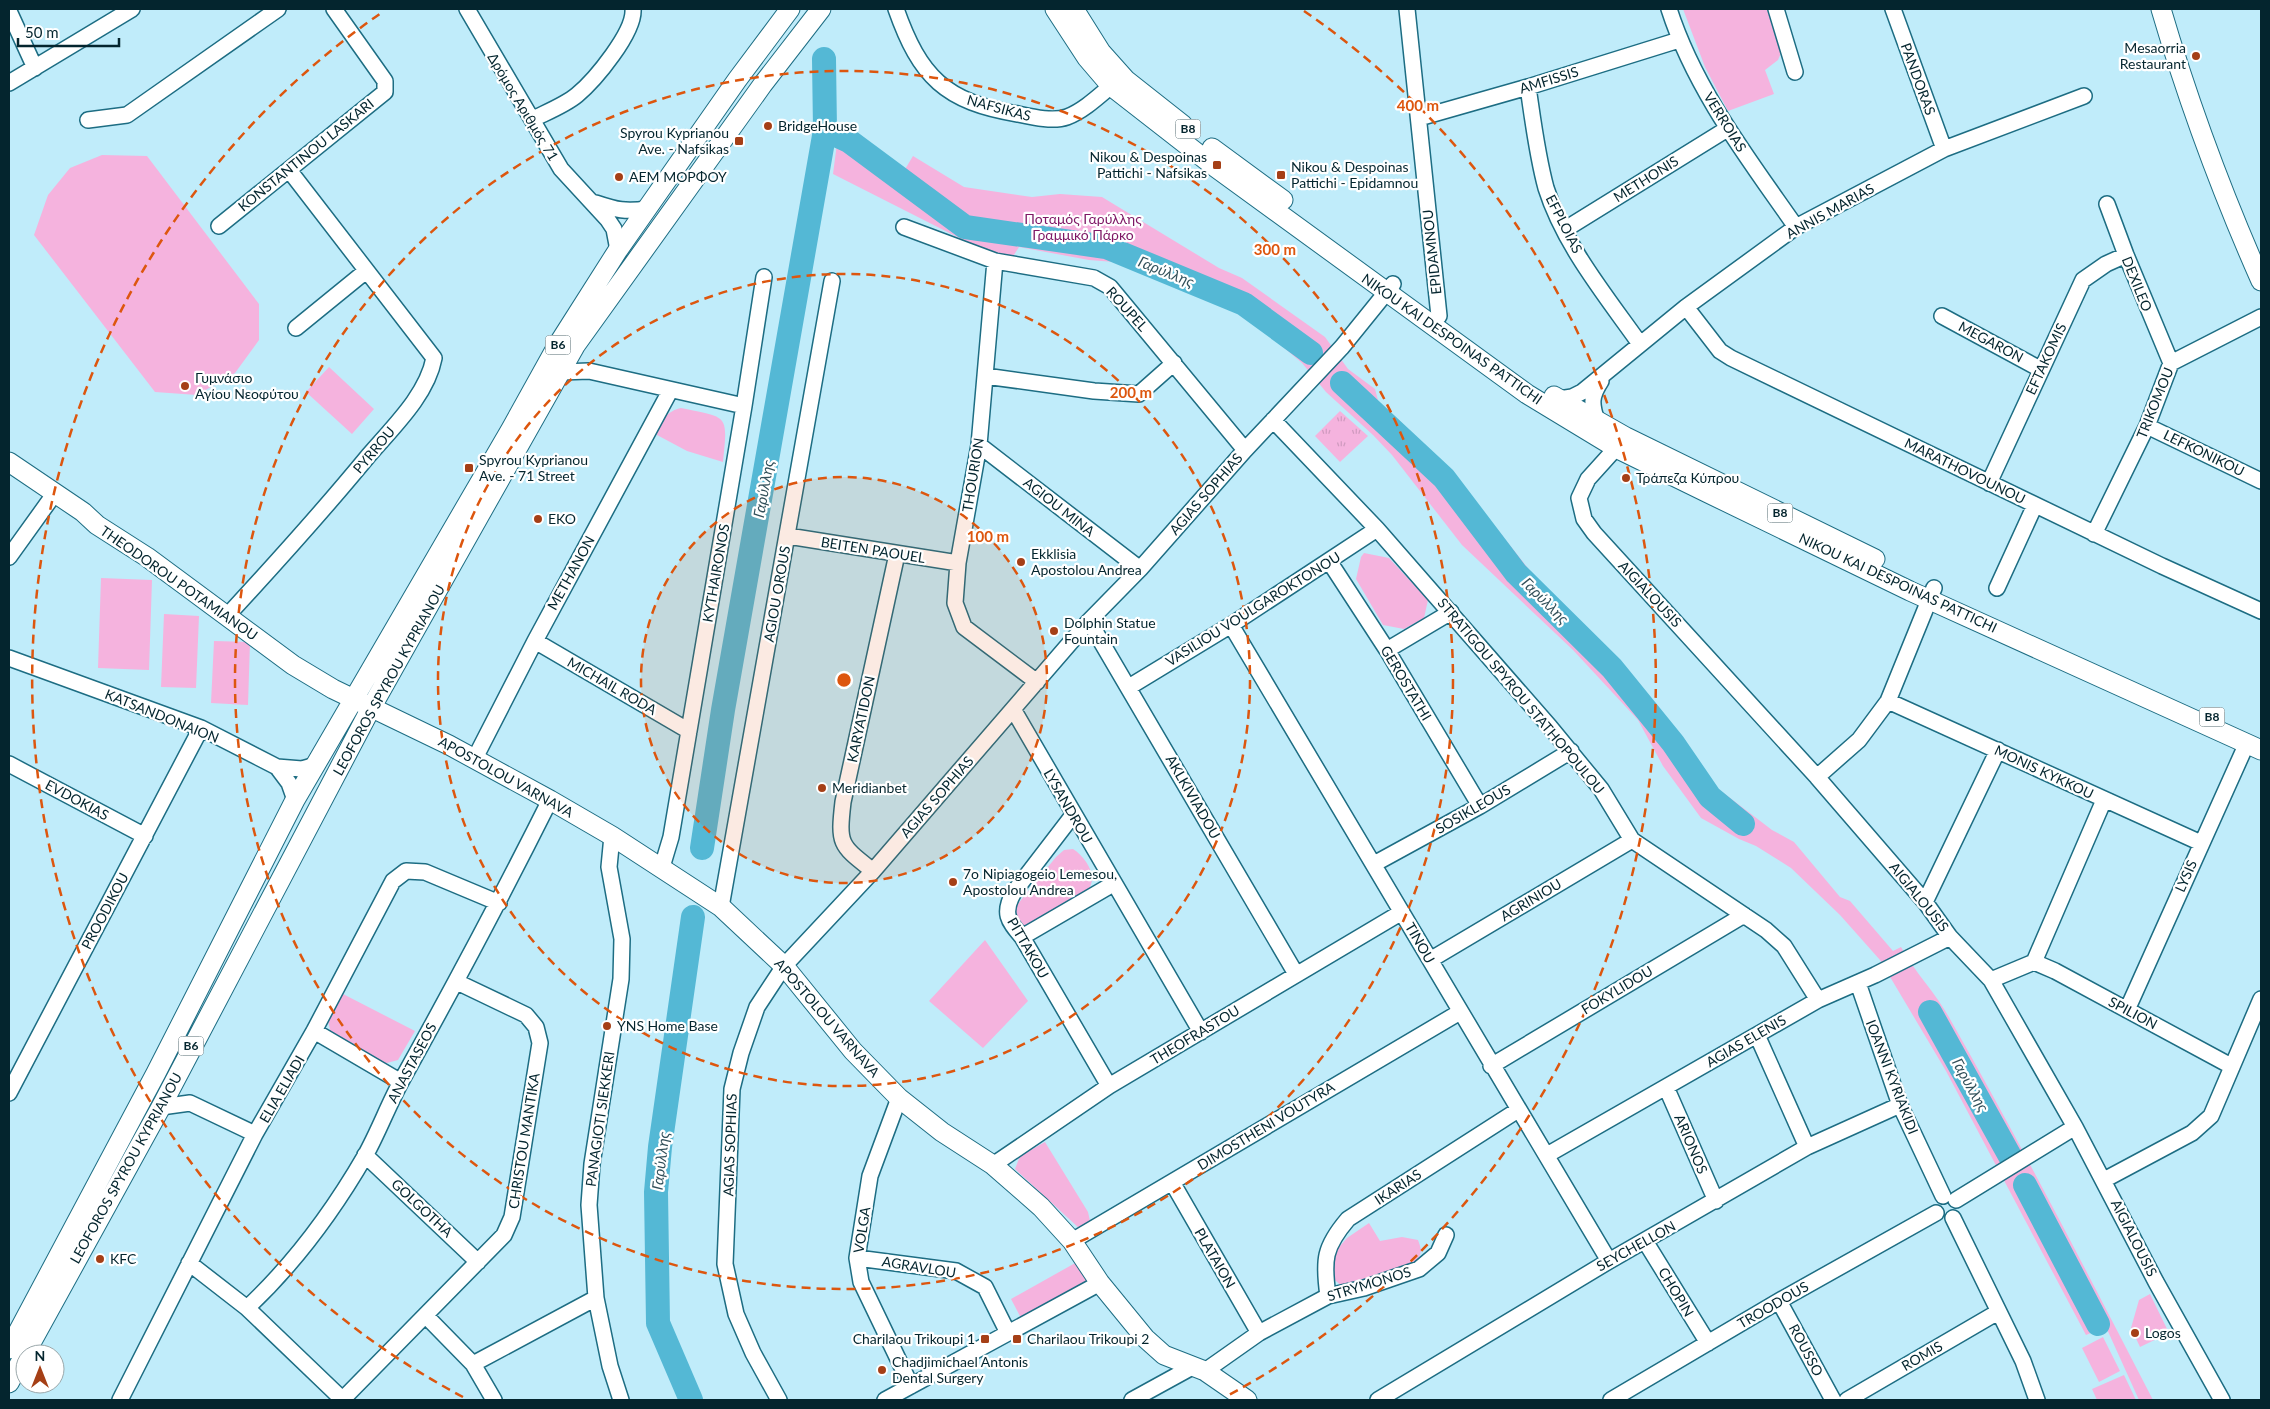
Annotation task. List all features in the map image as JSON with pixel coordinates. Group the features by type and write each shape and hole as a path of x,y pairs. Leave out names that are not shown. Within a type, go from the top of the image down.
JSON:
{"main road":[{"name":"LEOFOROS SPYROU KYPRIANOU","path":"11,1340 151,1082 295,800 511,430 557,346 647,208 747,66 790,9"},
{"name":"LEOFOROS SPYROU KYPRIANOU","path":"9,1383 161,1107 371,708 575,346 758,91 821,9"},
{"name":"NIKOU KAI DESPOINAS PATTICHI","path":"1055,9 1087,58 1111,86 1390,288 1439,316 1507,367 1567,405 1616,448 2256,744"},
{"name":"NIKOU KAI DESPOINAS PATTICHI","path":"1074,9 1101,52 1126,80 1495,373 1567,405 1932,594"},
{"path":"2161,9 2176,60 2231,211 2261,281"},
{"name":"THEODOROU POTAMIANOU","path":"9,462 55,492 293,665 354,699"},
{"name":"APOSTOLOU VARNAVA","path":"354,699 474,758 550,800 662,867 720,907 784,966 853,1051 899,1098 942,1132 993,1165 1041,1207 1072,1241 1100,1283 1145,1338 1164,1355 1199,1368 1247,1400"}],"street":[{"path":"9,83 132,9"},
{"path":"88,120 127,115 278,9"},
{"name":"KONSTANTINOU LASKARI","path":"219,226 385,92 386,81 334,9"},
{"name":"Δρόμος Αριθμός 71","path":"467,9 485,43 533,119 561,169 587,200 608,220 614,230 618,250"},
{"path":"533,119 576,96 595,77 629,25 633,9"},
{"name":"NAFSIKAS","path":"896,9 917,58 930,75 949,92 965,100 1011,113 1039,118 1066,118 1111,86"},
{"name":"EPIDAMNOU","path":"1407,9 1439,316"},
{"name":"VERROIAS","path":"1669,9 1679,40 1727,129 1796,227"},
{"path":"1776,9 1795,72"},
{"name":"PANDORAS","path":"1893,9 1944,149"},
{"path":"9,11 36,68"},
{"name":"AMFISSIS","path":"1419,118 1528,87 1679,40"},
{"name":"EFPLOIAS","path":"1528,87 1535,137 1547,189 1564,230 1640,344"},
{"name":"ANNIS MARIAS","path":"1567,405 1686,307 1796,227 1944,149 2084,96"},
{"name":"METHONIS","path":"1564,230 1727,129"},
{"name":"PYRROU","path":"227,616 307,531 402,416 430,374 434,358 289,170"},
{"name":"Δρόμος Αριθμός 71","path":"587,200 614,210 628,212 647,208"},
{"name":"DEXILEO","path":"2107,204 2171,363"},
{"name":"ROUPEL","path":"904,227 995,260 1094,278 1110,287 1245,450"},
{"name":"EFTAKOMIS","path":"1989,483 2040,369 2083,280 2106,264 2126,255"},
{"name":"THOURION","path":"995,260 979,445 958,563 955,603 964,627 1037,682"},
{"path":"296,328 366,271"},
{"name":"KYTHAIRONOS","path":"662,867 671,837 764,277"},
{"name":"AGIOU OROUS","path":"720,907 788,536 832,281"},
{"name":"AGIAS SOPHIAS","path":"779,1400 753,1353 736,1314 725,1264 732,1089 741,1053 757,1006 784,966 873,871 1089,621 1140,569 1245,450 1342,347 1390,288"},
{"name":"MARATHOVOUNOU","path":"1686,307 1716,346 1731,358 2094,534 2261,611"},
{"name":"MEGARON","path":"1942,316 2040,369"},
{"name":"TRIKOMOU","path":"2094,534 2147,426 2171,363 2261,317"},
{"path":"575,346 579,359 589,371"},
{"path":"985,376 1094,391 1139,394 1174,363"},
{"path":"561,372 589,371 670,391 744,406"},
{"name":"ANNIS MARIAS","path":"1597,421 1592,403 1593,393 1604,375"},
{"name":"METHANON","path":"474,758 670,391"},
{"name":"STRATIGOU SPYROU STATHOPOULOU","path":"1273,420 1451,612 1571,751 1601,789 1632,840 1744,915 1784,946 1818,1000"},
{"name":"LEFKONIKOU","path":"2147,426 2261,481"},
{"name":"AGIOU MINA","path":"979,445 1140,569"},
{"name":"AIGIALOUSIS","path":"1616,448 1588,479 1579,498 1584,519 1594,533 1817,777 1925,902 1950,937 1990,980 2075,1127 2156,1282 2222,1400"},
{"path":"9,557 55,492"},
{"path":"1997,588 2035,505"},
{"name":"VASILIOU VOULGAROKTONOU","path":"1129,687 1377,530"},
{"name":"BEITEN PAOUEL","path":"788,536 958,563"},
{"name":"KARYATIDON","path":"873,871 848,852 842,841 840,830 843,802 897,554"},
{"name":"GEROSTATHI","path":"1329,561 1387,650 1480,806"},
{"path":"1817,777 1859,740 1888,701 1932,594"},
{"path":"1387,650 1451,612"},
{"name":"AKLKIVIADOU","path":"1089,621 1296,974"},
{"name":"TINOU","path":"1231,624 1374,864 1491,1066 1547,1155 1609,1261"},
{"name":"MICHAIL RODA","path":"535,641 688,731"},
{"name":"KATSANDONAION","path":"9,658 200,728 277,767 289,783 295,800"},
{"name":"MONIS KYKKOU","path":"1888,701 2201,843"},
{"name":"LYSANDROU","path":"1013,709 1113,884 1201,1032"},
{"name":"PROODIKOU","path":"9,1092 200,728"},
{"name":"LYSIS","path":"2127,1010 2201,843 2256,744"},
{"path":"1925,902 1998,750"},
{"name":"SOSIKLEOUS","path":"1374,864 1480,806 1571,751"},
{"name":"EVDOKIAS","path":"9,764 145,836"},
{"path":"277,767 302,769 316,765"},
{"name":"ANASTASEOS","path":"247,1308 276,1281 325,1221 365,1155 401,1082 457,982 550,800"},
{"path":"1990,980 2034,962 2104,800"},
{"name":"PITTAKOU","path":"1073,815 1007,903 1008,918 1022,937 1109,1086"},
{"name":"PANAGIOTI SIEKKERI","path":"612,836 609,867 622,939 622,963 589,1204 596,1298 610,1366 622,1400"},
{"name":"AGRINIOU","path":"1430,960 1632,840"},
{"name":"ELIA ELIADI","path":"120,1400 255,1134 314,1031 394,881 406,871 425,872 498,903"},
{"path":"1022,937 1113,884"},
{"name":"THEOFRASTOU","path":"993,1165 1109,1086 1402,912"},
{"name":"FOKYLIDOU","path":"1491,1066 1744,915"},
{"name":"AGIAS ELENIS","path":"1547,1155 1818,1000 1875,975 1950,937"},
{"name":"SPILION","path":"2034,962 2056,971 2231,1066"},
{"name":"CHRISTOU MANTIKA","path":"342,1400 504,1235 512,1217 540,1043 536,1027 526,1015 457,982"},
{"name":"IOANNI KYRIAKIDI","path":"1858,983 1900,1105 1950,1198"},
{"path":"2104,1180 2192,1133 2211,1116 2261,999"},
{"name":"DIMOSTHENI VOUTYRA","path":"1072,1241 1460,1012"},
{"path":"314,1031 401,1082"},
{"path":"1757,1035 1807,1147"},
{"path":"177,1074 190,1102"},
{"name":"ARIONOS","path":"1666,1087 1716,1201"},
{"name":"VOLGA","path":"899,1098 870,1176 857,1258 861,1282 911,1386"},
{"path":"161,1107 190,1102 255,1134"},
{"name":"SEYCHELLON","path":"1378,1400 1609,1261 1807,1147 1900,1105"},
{"name":"IKARIAS","path":"1328,1296 1324,1266 1333,1237 1348,1219 1518,1110"},
{"path":"1950,1198 1958,1212 1953,1218 1945,1220 1936,1213 1937,1201 1950,1198 1993,1178 2075,1127"},
{"name":"GOLGOTHA","path":"365,1155 478,1262"},
{"name":"PLATAION","path":"1172,1182 1259,1333"},
{"name":"TROODOUS","path":"1611,1400 1779,1301 1936,1213"},
{"path":"1953,1218 2023,1361 2037,1400"},
{"name":"STRYMONOS","path":"1132,1400 1199,1368 1328,1296 1364,1288 1419,1268 1438,1253 1446,1235"},
{"name":"CHOPIN","path":"1645,1241 1708,1343"},
{"name":"AGRAVLOU","path":"857,1258 956,1270 986,1286 1008,1333"},
{"path":"189,1263 247,1308 342,1400"},
{"path":"885,1400 1100,1283"},
{"path":"473,1364 596,1298"},
{"name":"ROUSSO","path":"1779,1301 1833,1400"},
{"name":"ROMIS","path":"1847,1400 1998,1312"},
{"path":"426,1316 473,1364 494,1400"}],"green space":[{"path":"1683,9 1767,9 1781,53 1778,60 1765,70 1774,94 1728,111 1705,67"},
{"name":"Ποταμός Γαρύλλης Γραμμικό Πάρκο","path":"839,128 904,171 913,156 964,187 1032,197 1060,194 1102,197 1219,268 1242,278 1325,337 1348,369 1375,389 1379,404 1489,519 1534,576 1601,648 1640,696 1674,733 1681,749 1717,788 1772,830 1794,842 1840,897 1850,901 1893,951 1901,947 1944,1010 1976,1066 2053,1208 2153,1400 2139,1400 2106,1327 2086,1335 1946,1071 1880,960 1840,915 1791,868 1756,846 1701,818 1663,766 1638,720 1573,650 1462,545 1392,455 1326,392 1302,363 1241,311 1127,263 1089,260 1019,247 1012,258 996,256 833,174"},
{"path":"102,155 147,156 259,304 259,340 235,373 197,395 155,392 34,235 48,195 70,168"},
{"path":"329,367 374,409 352,434 306,392"},
{"path":"681,408 708,414 721,420 725,434 723,462 687,451 657,435 657,430 664,418 672,411"},
{"path":"1340,411 1368,436 1340,462 1315,436"},
{"path":"1364,553 1389,558 1428,600 1424,618 1404,629 1383,625 1356,579 1361,557"},
{"path":"101,578 152,580 149,670 98,668"},
{"path":"164,614 199,616 196,688 161,687"},
{"path":"214,641 250,642 248,705 211,703"},
{"path":"1073,849 1083,858 1090,869 1092,881 1090,887 1086,892 1022,929 1013,910 1056,857 1064,850"},
{"path":"985,940 1028,1001 983,1048 929,1001"},
{"path":"343,994 415,1031 398,1060 383,1064 332,1038 328,1021"},
{"path":"1045,1142 1088,1212 1090,1221 1080,1229 1015,1169 1020,1156"},
{"path":"1369,1223 1380,1241 1402,1237 1418,1240 1421,1251 1418,1259 1410,1266 1388,1276 1343,1287 1330,1276 1334,1253 1347,1238"},
{"path":"1077,1262 1089,1276 1087,1284 1022,1320 1011,1299"},
{"path":"2150,1294 2169,1333 2140,1347 2131,1328 2139,1300"},
{"path":"2103,1337 2120,1371 2099,1382 2082,1348"},
{"path":"2124,1375 2136,1400 2097,1400 2092,1389"}],"waterway":[{"name":"Γαρύλλης","path":"824,59 825,130 849,141 965,227 1106,247 1244,304 1311,353"},
{"name":"Γαρύλλης","path":"702,848 723,710 825,130"},
{"name":"Γαρύλλης","path":"1342,383 1444,478 1516,573 1612,668 1673,743 1710,797 1743,824"},
{"name":"Γαρύλλης","path":"691,1400 658,1323 656,1192 660,1147 693,917"},
{"name":"Γαρύλλης","path":"1930,1012 2011,1158"},
{"name":"Γαρύλλης","path":"2025,1185 2098,1324"}],"place":[{"name":"Mesaorria Restaurant","path":"2196,56"},
{"name":"BridgeHouse","path":"768,126"},
{"name":"Spyrou Kyprianou Ave. - Nafsikas","path":"739,141"},
{"name":"Nikou & Despoinas Pattichi - Nafsikas","path":"1217,165"},
{"name":"Nikou & Despoinas Pattichi - Epidamnou","path":"1281,175"},
{"name":"ΑΕΜ ΜΟΡΦΟΥ","path":"619,177"},
{"name":"Γυμνάσιο Αγίου Νεοφύτου","path":"185,386"},
{"name":"Spyrou Kyprianou Ave. - 71 Street","path":"469,468"},
{"name":"Τράπεζα Κύπρου","path":"1626,478"},
{"name":"EKO","path":"538,519"},
{"name":"Ekklisia Apostolou Andrea","path":"1021,562"},
{"name":"Dolphin Statue Fountain","path":"1054,631"},
{"name":"Meridianbet","path":"822,788"},
{"name":"7o Nipiagogeio Lemesou, Apostolou Andrea","path":"953,882"},
{"name":"YNS Home Base","path":"607,1026"},
{"name":"KFC","path":"100,1259"},
{"name":"Logos","path":"2135,1333"},
{"name":"Charilaou Trikoupi 1","path":"985,1339"},
{"name":"Charilaou Trikoupi 2","path":"1017,1339"},
{"name":"Chadjimichael Antonis Dental Surgery","path":"882,1370"}]}
